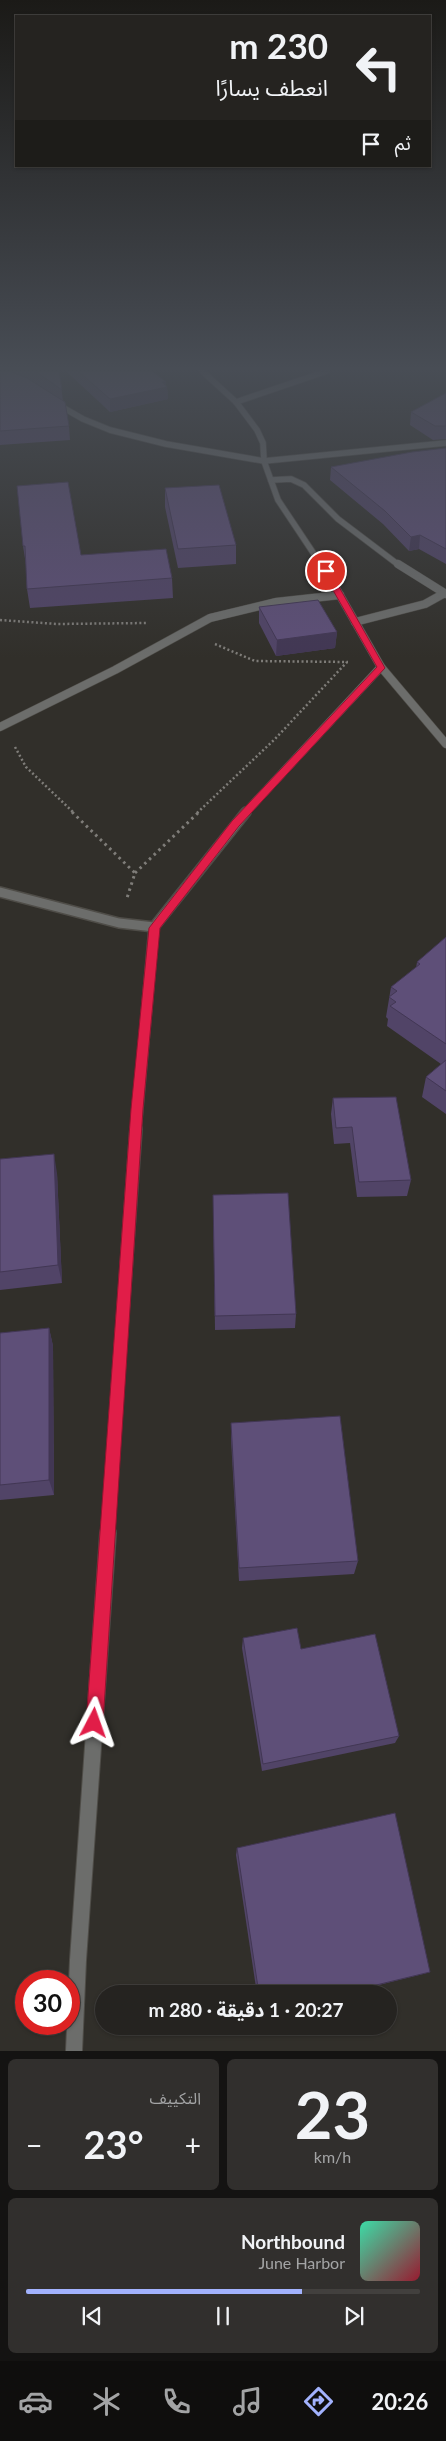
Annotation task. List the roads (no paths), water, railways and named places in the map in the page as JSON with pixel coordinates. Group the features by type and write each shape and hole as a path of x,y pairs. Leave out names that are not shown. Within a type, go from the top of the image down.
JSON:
{"street":[{"path":"266,467 278,500 340,596 371,647 381,668 446,744"},
{"path":"271,480 290,478 304,485 338,519 366,542 445,594"},
{"path":"355,622 425,604 445,594"},
{"path":"1,726 115,670 210,618 276,602 340,596"},
{"path":"74,2051 78,1960 136,1119 154,928 236,824 381,668"},
{"path":"0,892 119,923 154,928"}]}
